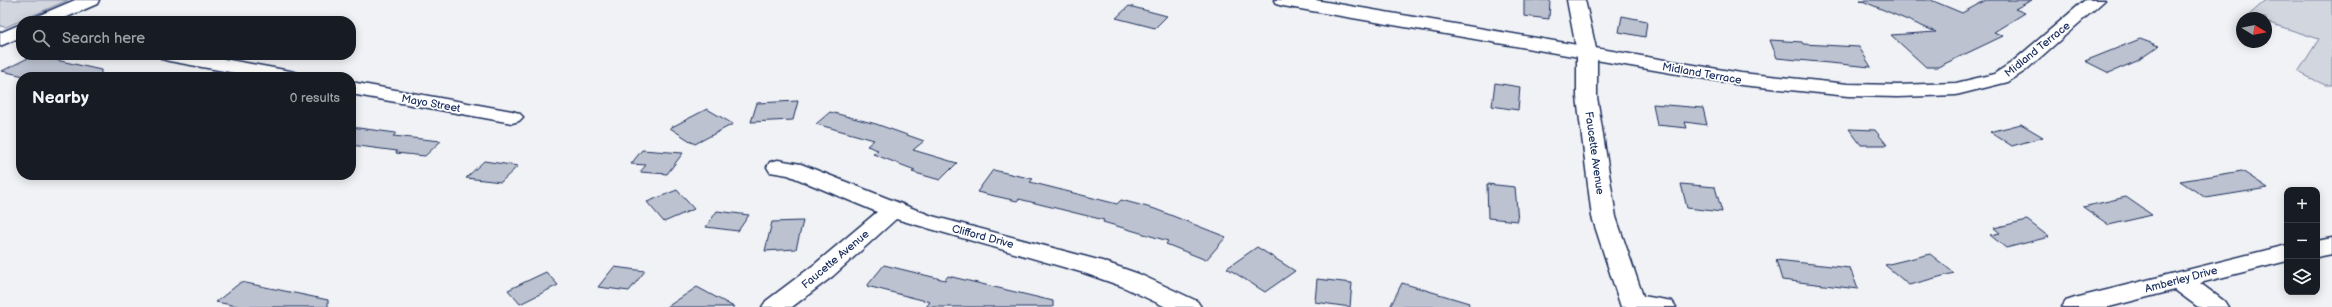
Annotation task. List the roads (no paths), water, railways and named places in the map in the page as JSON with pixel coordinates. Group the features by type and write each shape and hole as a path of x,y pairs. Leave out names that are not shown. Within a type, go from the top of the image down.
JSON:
{"street":[{"path":"53,16 90,0"},
{"name":"Midland Terrace","path":"1283,0 1742,80 1792,86 1883,91 1956,89 1987,83 2010,73 2096,0"},
{"name":"Faucette Avenue","path":"1576,0 1587,53 1587,97 1604,218 1634,305"},
{"path":"0,40 16,32"},
{"path":"196,60 262,72"},
{"name":"Mayo Street","path":"356,89 512,117"},
{"name":"Clifford Drive","path":"778,167 800,172 893,210 1093,267 1130,280 1188,307"},
{"name":"Faucette Avenue","path":"775,307 836,260 893,210"},
{"path":"2320,248 2332,246"},
{"name":"Amberley Drive","path":"2075,307 2284,254"},
{"path":"2178,280 2215,307"},
{"path":"1634,305 1663,307"}]}
